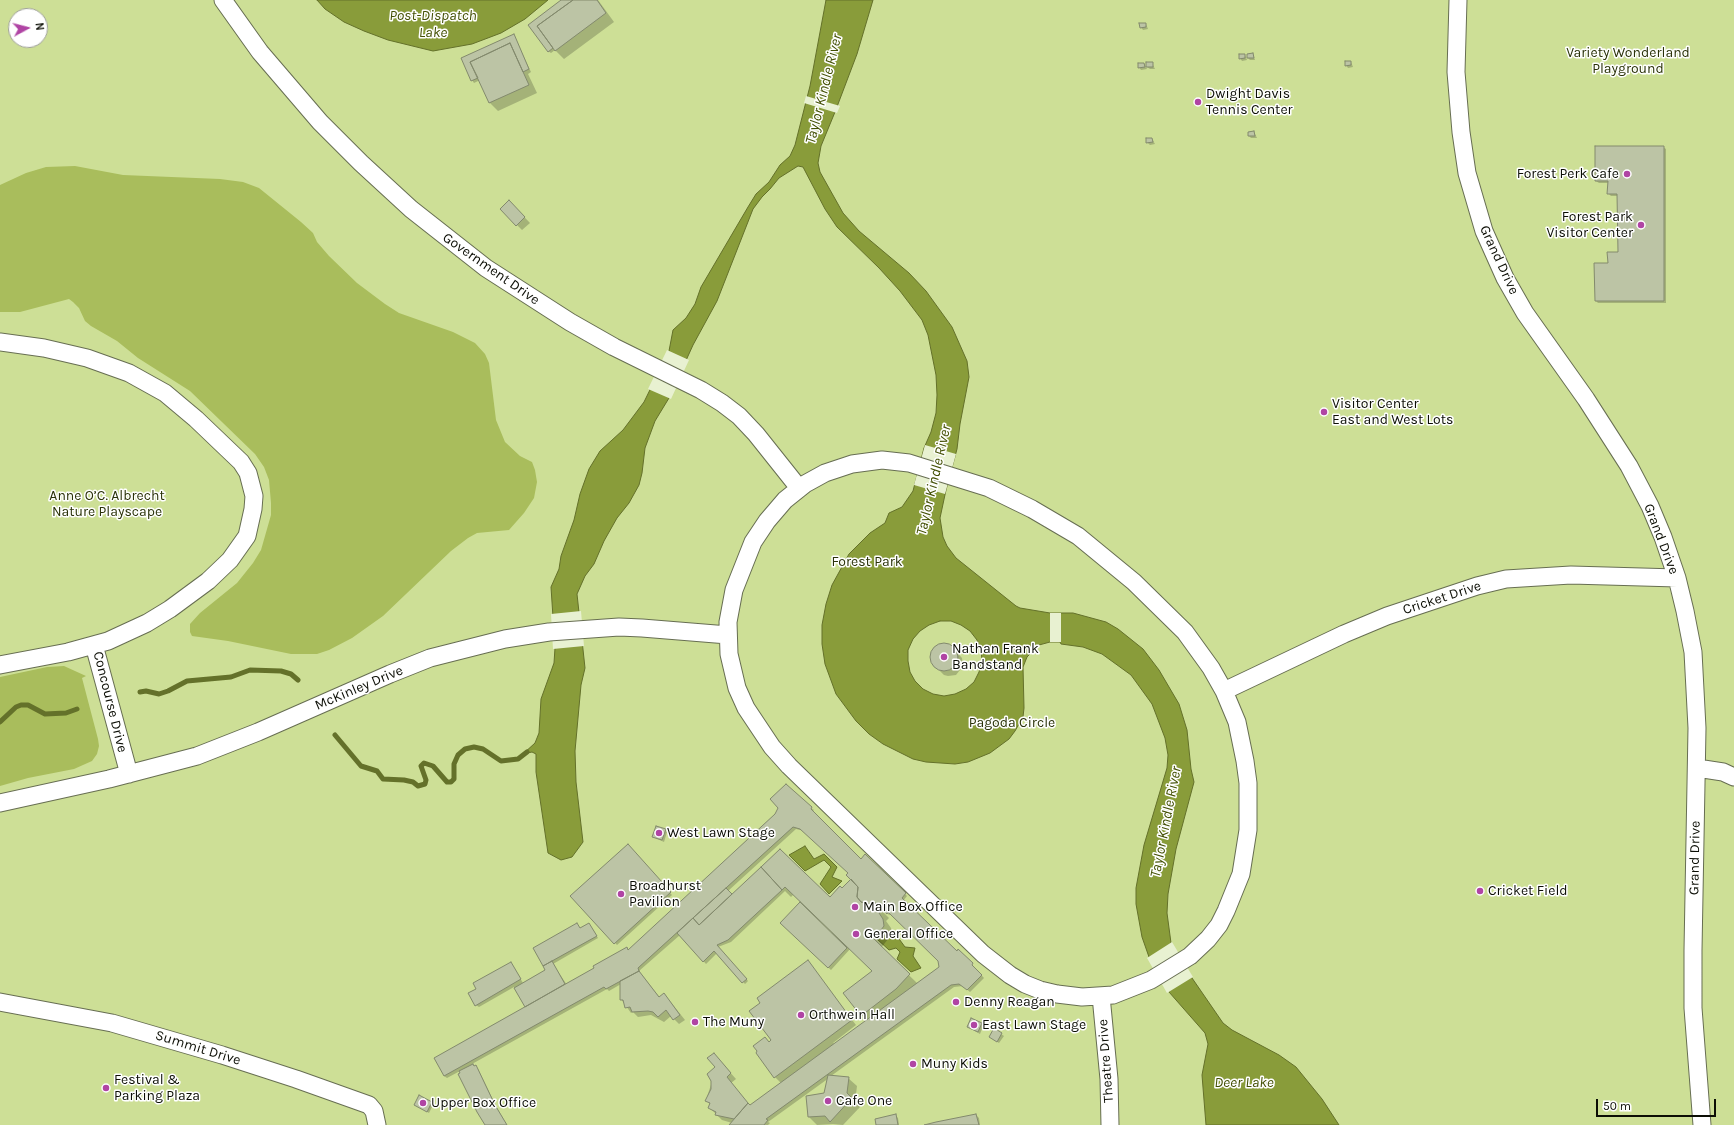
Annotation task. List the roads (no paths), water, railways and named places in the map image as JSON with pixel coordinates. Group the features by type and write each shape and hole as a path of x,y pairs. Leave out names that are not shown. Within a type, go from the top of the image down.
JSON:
{"street":[{"name":"Government Drive","path":"223,0 260,52 320,122 410,209 486,268 519,290 593,336 722,403 739,416 756,434 799,488"},
{"name":"Grand Drive","path":"1458,0 1456,72 1461,132 1467,173 1484,231 1505,278 1525,313 1586,399 1628,466 1650,506 1663,537 1677,578 1685,611 1693,652 1697,706 1693,1008 1702,1125"},
{"name":"Concourse Drive","path":"0,342 44,348 87,358 116,368 147,382 180,404 229,449 248,472 252,484 253,509 247,536 220,572 175,605 147,623 127,633 94,645 129,774"},
{"path":"882,460 920,466 950,474 989,488 1032,508 1078,536 1104,556 1139,587 1185,632 1211,668 1224,691 1237,722 1245,761 1249,803 1248,830 1241,874 1229,906 1219,925 1208,939 1190,956 1151,980 1122,993 1101,996 1071,996 1046,992 1025,984 1010,975 984,954 806,782 772,747 746,708 737,688 733,672 728,635 729,613 734,590 753,542 767,521 785,500 799,488 825,473 852,464 882,460"},
{"name":"Cricket Drive","path":"1224,691 1344,634 1387,616 1477,586 1506,579 1571,575 1677,578"},
{"name":"McKinley Drive","path":"0,803 129,774 197,756 258,732 430,658 505,639 549,632 586,629 642,628 728,635"},
{"path":"0,665 94,645"},
{"path":"1697,768 1723,772 1734,777"},
{"name":"Theatre Drive","path":"1101,996 1108,1079 1110,1125"},
{"name":"Summit Drive","path":"0,1002 112,1023 208,1050 369,1105 374,1111 377,1125"}],"water":[{"name":"Post-Dispatch Lake","path":"317,0 548,0 525,19 501,33 472,44 433,51 388,40 364,31 344,22 325,9"},
{"path":"826,0 873,0 857,54 821,146 818,163 820,172 843,213 859,231 909,273 926,291 952,327 967,361 969,377 957,449 940,518 943,537 947,546 956,558 1016,606 1050,613 1073,613 1106,622 1118,629 1143,649 1159,670 1179,704 1187,730 1191,769 1194,782 1176,849 1168,894 1167,913 1171,943 1192,978 1223,1023 1232,1030 1279,1055 1296,1067 1322,1099 1339,1125 1206,1125 1202,1075 1208,1044 1205,1033 1169,992 1149,957 1142,937 1136,904 1136,888 1144,845 1167,768 1168,755 1165,738 1152,704 1131,675 1102,654 1083,647 1061,644 1060,642 1050,642 1039,645 1027,657 1023,667 1023,717 1015,731 1009,739 990,753 968,762 955,764 926,762 913,759 883,744 869,734 856,721 836,694 825,664 822,644 822,625 826,604 832,585 849,554 870,533 885,523 889,513 902,507 913,491 924,448 931,432 936,413 936,375 928,335 922,320 900,291 879,268 837,227 825,209 803,167 798,166 779,178 753,209 717,301 693,345 669,398 655,421 645,448 639,485 629,503 617,518 604,541 594,564 585,576 577,594 585,668 581,685 575,751 576,782 583,842 572,857 561,860 548,853 536,772 536,754 532,752 523,754 535,743 539,733 541,699 554,663 555,648 551,587 559,569 561,556 574,520 580,494 589,469 600,451 623,430 644,402 669,351 673,330 686,318 695,304 701,287 756,194 769,182 780,165 790,156 795,145 810,86","holes":["940,621 951,621 970,631 977,640 981,650 982,661 974,682 966,689 955,694 944,696 933,694 923,689 915,681 910,672 908,650 913,639 920,631 929,625"]},
{"path":"805,846 814,859 824,854 837,867 832,877 842,881 829,894 820,884 831,867 824,860 805,871 789,855"},
{"path":"894,932 905,947 915,948 913,956 921,968 911,972 897,959 900,952 896,948 889,950 877,939"}],"waterway":[{"path":"140,692 146,691 159,694 187,681 231,677 250,670 281,671 291,674 298,680"},
{"path":"0,722 16,707 21,705 28,705 45,714 66,713 77,709"},
{"path":"335,735 361,766 377,771 383,779 404,780 413,782 418,786 425,784 426,780 421,766 424,763 433,766 447,782 451,782 454,779 454,764 458,755 465,749 474,747 483,749 501,761 518,759 527,752"}],"place":[{"name":"Dwight Davis Tennis Center","path":"1198,102"},
{"name":"Forest Perk Cafe","path":"1627,174"},
{"name":"Forest Park Visitor Center","path":"1641,225"},
{"name":"Visitor Center East and West Lots","path":"1324,412"},
{"name":"Nathan Frank Bandstand","path":"944,657"},
{"name":"West Lawn Stage","path":"659,833"},
{"name":"Cricket Field","path":"1480,891"},
{"name":"Broadhurst Pavilion","path":"621,894"},
{"name":"Main Box Office","path":"855,907"},
{"name":"General Office","path":"856,934"},
{"name":"Denny Reagan","path":"956,1002"},
{"name":"Orthwein Hall","path":"801,1015"},
{"name":"The Muny","path":"695,1022"},
{"name":"East Lawn Stage","path":"974,1025"},
{"name":"Muny Kids","path":"913,1064"},
{"name":"Festival & Parking Plaza","path":"106,1088"},
{"name":"Cafe One","path":"828,1101"},
{"name":"Upper Box Office","path":"423,1103"}],"park label":[{"name":"Variety Wonderland Playground","path":"1628,62"},
{"name":"Anne O’C. Albrecht Nature Playscape","path":"107,504"},
{"name":"Forest Park","path":"867,562"},
{"name":"Pagoda Circle","path":"1012,723"}],"water label":[{"name":"Taylor Kindle River","path":"824,89"},
{"name":"Taylor Kindle River","path":"934,480"},
{"name":"Taylor Kindle River","path":"1166,822"},
{"name":"Deer Lake","path":"1244,1083"}]}
